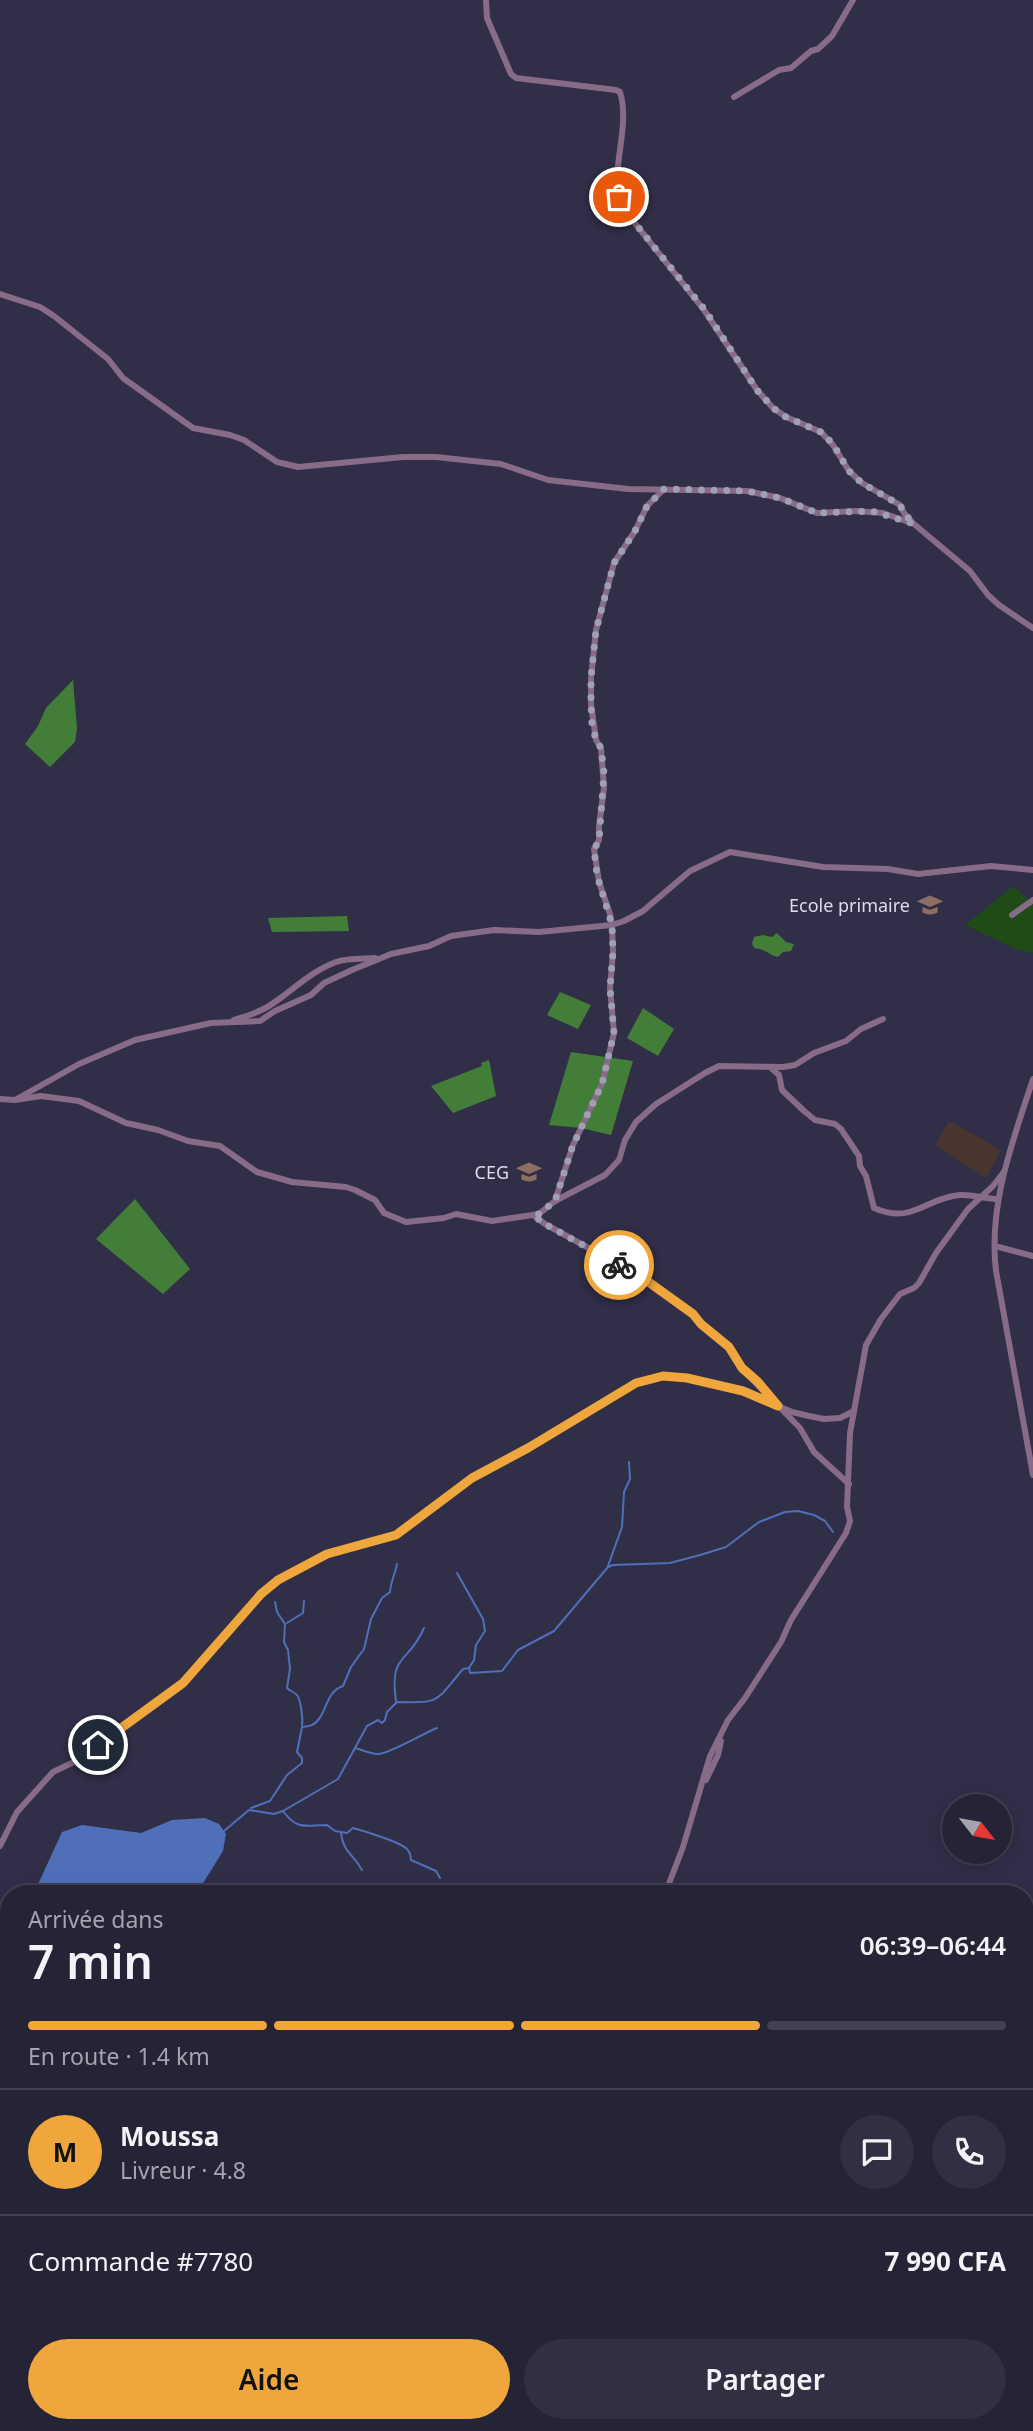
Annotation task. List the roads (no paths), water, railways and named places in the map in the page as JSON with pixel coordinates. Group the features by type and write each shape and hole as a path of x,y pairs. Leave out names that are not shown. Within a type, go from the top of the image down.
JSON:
{"street":[{"path":"485,0 487,18 511,74 516,78 620,92 622,145 617,186 626,212 705,310 757,390 773,408 786,417 821,432 833,444 849,471 862,483 900,505 914,524 970,571 994,600 1033,628"},
{"path":"734,97 779,70 791,68 811,51 818,49 832,36 853,0"},
{"path":"0,294 40,307 54,316 108,359 123,378 193,428 237,437 277,462 288,465 298,467 403,457 436,457 501,464 548,480 628,488 747,491 780,498 817,513 872,511 914,524"},
{"path":"555,1201 573,1145 602,1084 614,1033 610,988 612,925 600,887 594,849 599,841 604,788 601,748 592,724 591,678 594,643 614,563 635,531 647,506 664,489"},
{"path":"15,1101 45,1082 135,1040 200,1024 260,1021 311,995 324,983 380,958 429,946 451,936 476,931 518,929 539,932 612,925 643,911 690,871 730,852 823,867 888,869 918,874 992,866 1033,870"},
{"path":"1012,915 1033,900"},
{"path":"229,1022 273,1004 307,977 336,962 380,958"},
{"path":"0,1099 15,1101 41,1096 79,1101 126,1123 158,1130 188,1141 220,1146 257,1172 292,1182 355,1190 375,1200 384,1213 407,1222 456,1214 492,1221 539,1214 555,1201 605,1175 615,1166 625,1140 636,1122 674,1091 719,1066 795,1065 846,1041 861,1029 883,1019"},
{"path":"769,1067 779,1075 782,1090 804,1111 815,1120 835,1124 841,1129 859,1156 874,1208 906,1214 942,1199 961,1195 998,1199"},
{"path":"1033,1079 1003,1173 998,1199 995,1246 996,1271 1033,1475"},
{"path":"669,1885 709,1759 724,1728 781,1642 791,1620 846,1533 849,1521 847,1507 850,1433 863,1358 872,1335 900,1294 919,1283 936,1253 968,1209 1003,1173"},
{"path":"533,1215 643,1278 693,1314 729,1347 742,1368 800,1428 814,1452 849,1484"},
{"path":"995,1246 1033,1256"},
{"path":"0,1846 17,1812 53,1772 78,1760 183,1683 261,1594 278,1580 327,1554 396,1535 472,1478 528,1448 636,1383 663,1376 687,1378 743,1391 792,1412 824,1419 841,1418 854,1411"}],"water":[{"path":"205,1818 219,1824 226,1834 223,1851 202,1885 38,1885 62,1832 82,1825 141,1833 172,1820"}],"waterway":[{"path":"608,1566 622,1527 624,1492 630,1479 629,1462"},
{"path":"224,1831 249,1810 274,1814 283,1811 338,1779 367,1726 378,1720 382,1723 387,1712 397,1702 430,1701 442,1694 463,1669 469,1668 470,1673 502,1671 518,1650 554,1631 608,1567 670,1563 726,1547 759,1522 785,1512 798,1511 814,1515 825,1521 833,1532"},
{"path":"251,1808 270,1801 287,1775 302,1763 297,1752 302,1727 317,1722 332,1694 343,1686 351,1667 364,1649 371,1619 382,1598 390,1592 397,1564"},
{"path":"457,1573 483,1619 485,1631 476,1645 474,1660 469,1668"},
{"path":"287,1623 303,1613 304,1601"},
{"path":"275,1602 277,1612 285,1624 284,1642 288,1650 290,1669 287,1688 298,1698 302,1725"},
{"path":"396,1701 395,1674 398,1666 424,1628"},
{"path":"355,1748 383,1753 437,1728"},
{"path":"283,1811 298,1824 327,1825 335,1831 347,1833 353,1828 397,1843 408,1850 411,1860 436,1871 440,1878"},
{"path":"341,1833 347,1849 362,1870"}],"place":[{"name":"Ecole primaire","path":"930,905"},
{"name":"CEG","path":"529,1172"}]}
